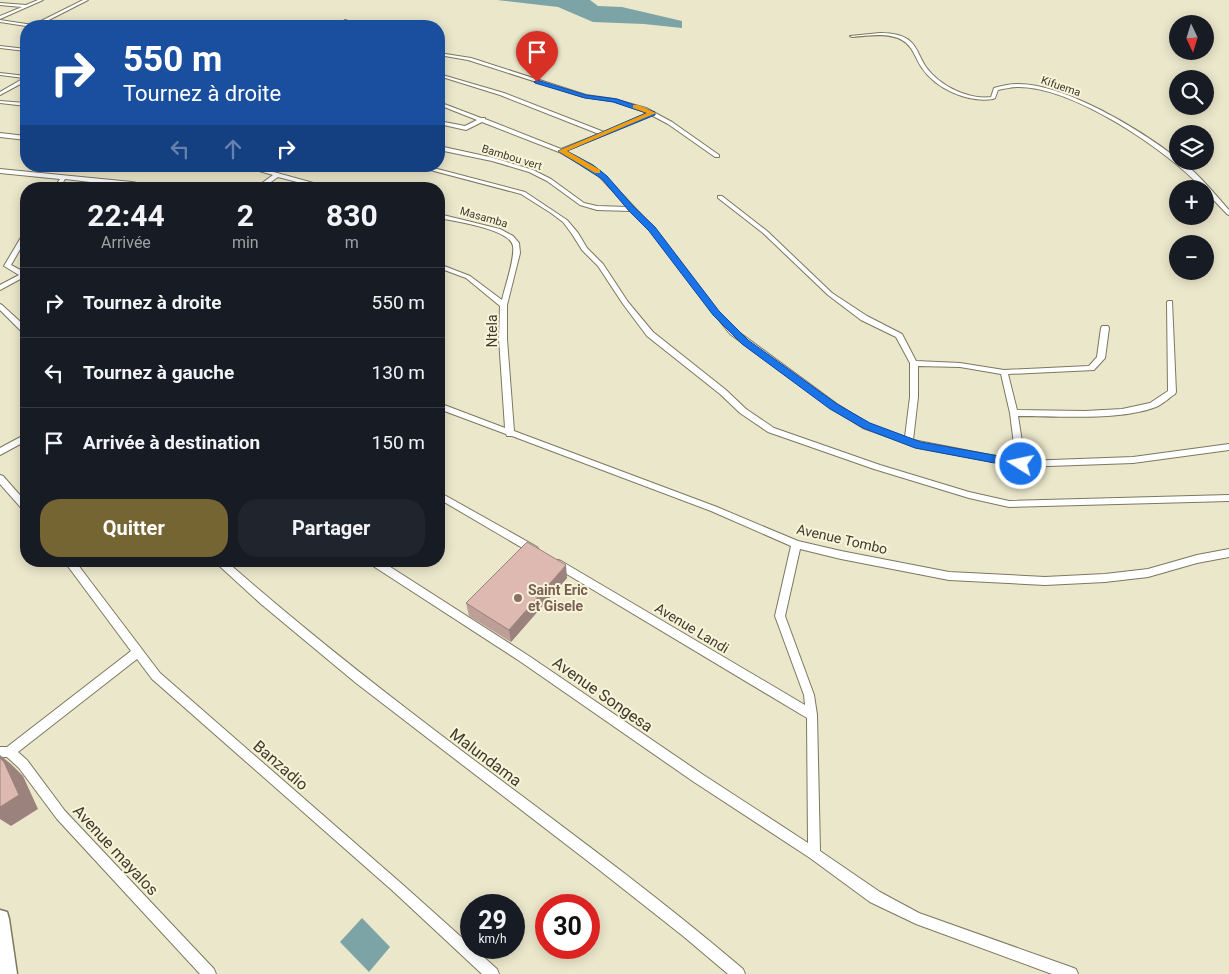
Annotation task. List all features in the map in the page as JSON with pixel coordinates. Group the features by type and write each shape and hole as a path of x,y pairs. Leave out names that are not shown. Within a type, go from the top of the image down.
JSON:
{"street":[{"path":"0,20 41,0"},
{"path":"45,20 86,0"},
{"path":"0,4 28,6"},
{"path":"0,20 20,24"},
{"name":"Kifuema","path":"852,36 904,38 910,44 925,69 944,85 977,100 993,98 996,89 1005,85 1016,84 1043,88 1083,104 1140,133 1186,169 1229,213"},
{"path":"0,47 20,49"},
{"path":"445,55 468,59 577,94 614,100 652,113 670,122 684,134 717,156"},
{"path":"0,74 20,77"},
{"path":"445,77 502,94 604,134"},
{"path":"0,94 20,82"},
{"path":"0,102 20,104"},
{"path":"445,104 561,151 590,166 605,177 652,229 716,313 745,342 846,414 866,426 910,442 959,454 1021,464 1133,460 1229,448"},
{"path":"561,151 652,113"},
{"path":"445,124 466,128 483,119"},
{"path":"0,135 20,137"},
{"name":"Bambou vert","path":"445,149 494,159 543,176 582,204 632,209"},
{"path":"0,170 109,182"},
{"path":"266,172 304,182"},
{"path":"441,172 523,193 564,221 575,233 584,249 601,265 625,303 650,334 723,392 743,411 771,430 886,470 969,495 1009,504 1229,498"},
{"path":"267,182 277,175"},
{"path":"60,182 63,178"},
{"path":"720,197 765,232 830,294 864,318 899,336 914,363 914,397 910,442"},
{"name":"Masamba","path":"445,217 498,230 511,236 516,243 517,253 504,305"},
{"path":"20,244 7,266 20,272"},
{"name":"Ntela","path":"445,268 468,277 504,305 503,339 510,434"},
{"path":"0,288 20,278"},
{"path":"1014,413 1108,411 1141,408 1155,404 1172,392 1170,302"},
{"path":"0,306 20,325"},
{"path":"914,363 960,365 1004,372 1091,368 1101,358 1105,328"},
{"path":"1004,372 1014,413 1021,464"},
{"name":"Avenue Tombo","path":"445,408 714,509 796,544 841,555 949,576 1045,582 1105,578 1148,573 1197,559 1229,553"},
{"path":"0,452 20,440"},
{"path":"0,478 20,501"},
{"name":"Avenue Landi","path":"445,498 812,715"},
{"path":"796,544 780,616 809,695 812,715 814,854 875,897 916,918 1061,973"},
{"name":"Banzadio","path":"74,567 156,676 398,888 492,974"},
{"name":"Malundama","path":"226,567 266,604 340,665 712,951 738,974"},
{"name":"Avenue Songesa","path":"382,567 525,659 698,778 814,854"},
{"path":"4,752 138,652"},
{"name":"Avenue mayalos","path":"4,752 23,764 61,815 209,974"},
{"path":"0,919 7,974"}],"water":[{"path":"497,0 590,0 598,6 622,7 682,21 682,28 593,22 558,7"},
{"path":"362,918 390,947 369,972 340,942"}],"building":[{"name":"Saint Eric et Gisele","path":"527,542 566,565 509,630 466,603"},
{"path":"0,758 4,762 19,795 0,807"}],"slow traffic":[{"path":"598,172 561,151 652,113 635,107"}],"place":[{"name":"Saint Eric et Gisele","path":"518,598"}],"route":[{"path":"537,82 585,96 614,100 652,113 561,151 590,166 605,177 652,229 716,313 745,342 834,406 866,426 919,445 959,454 1021,464"}]}
